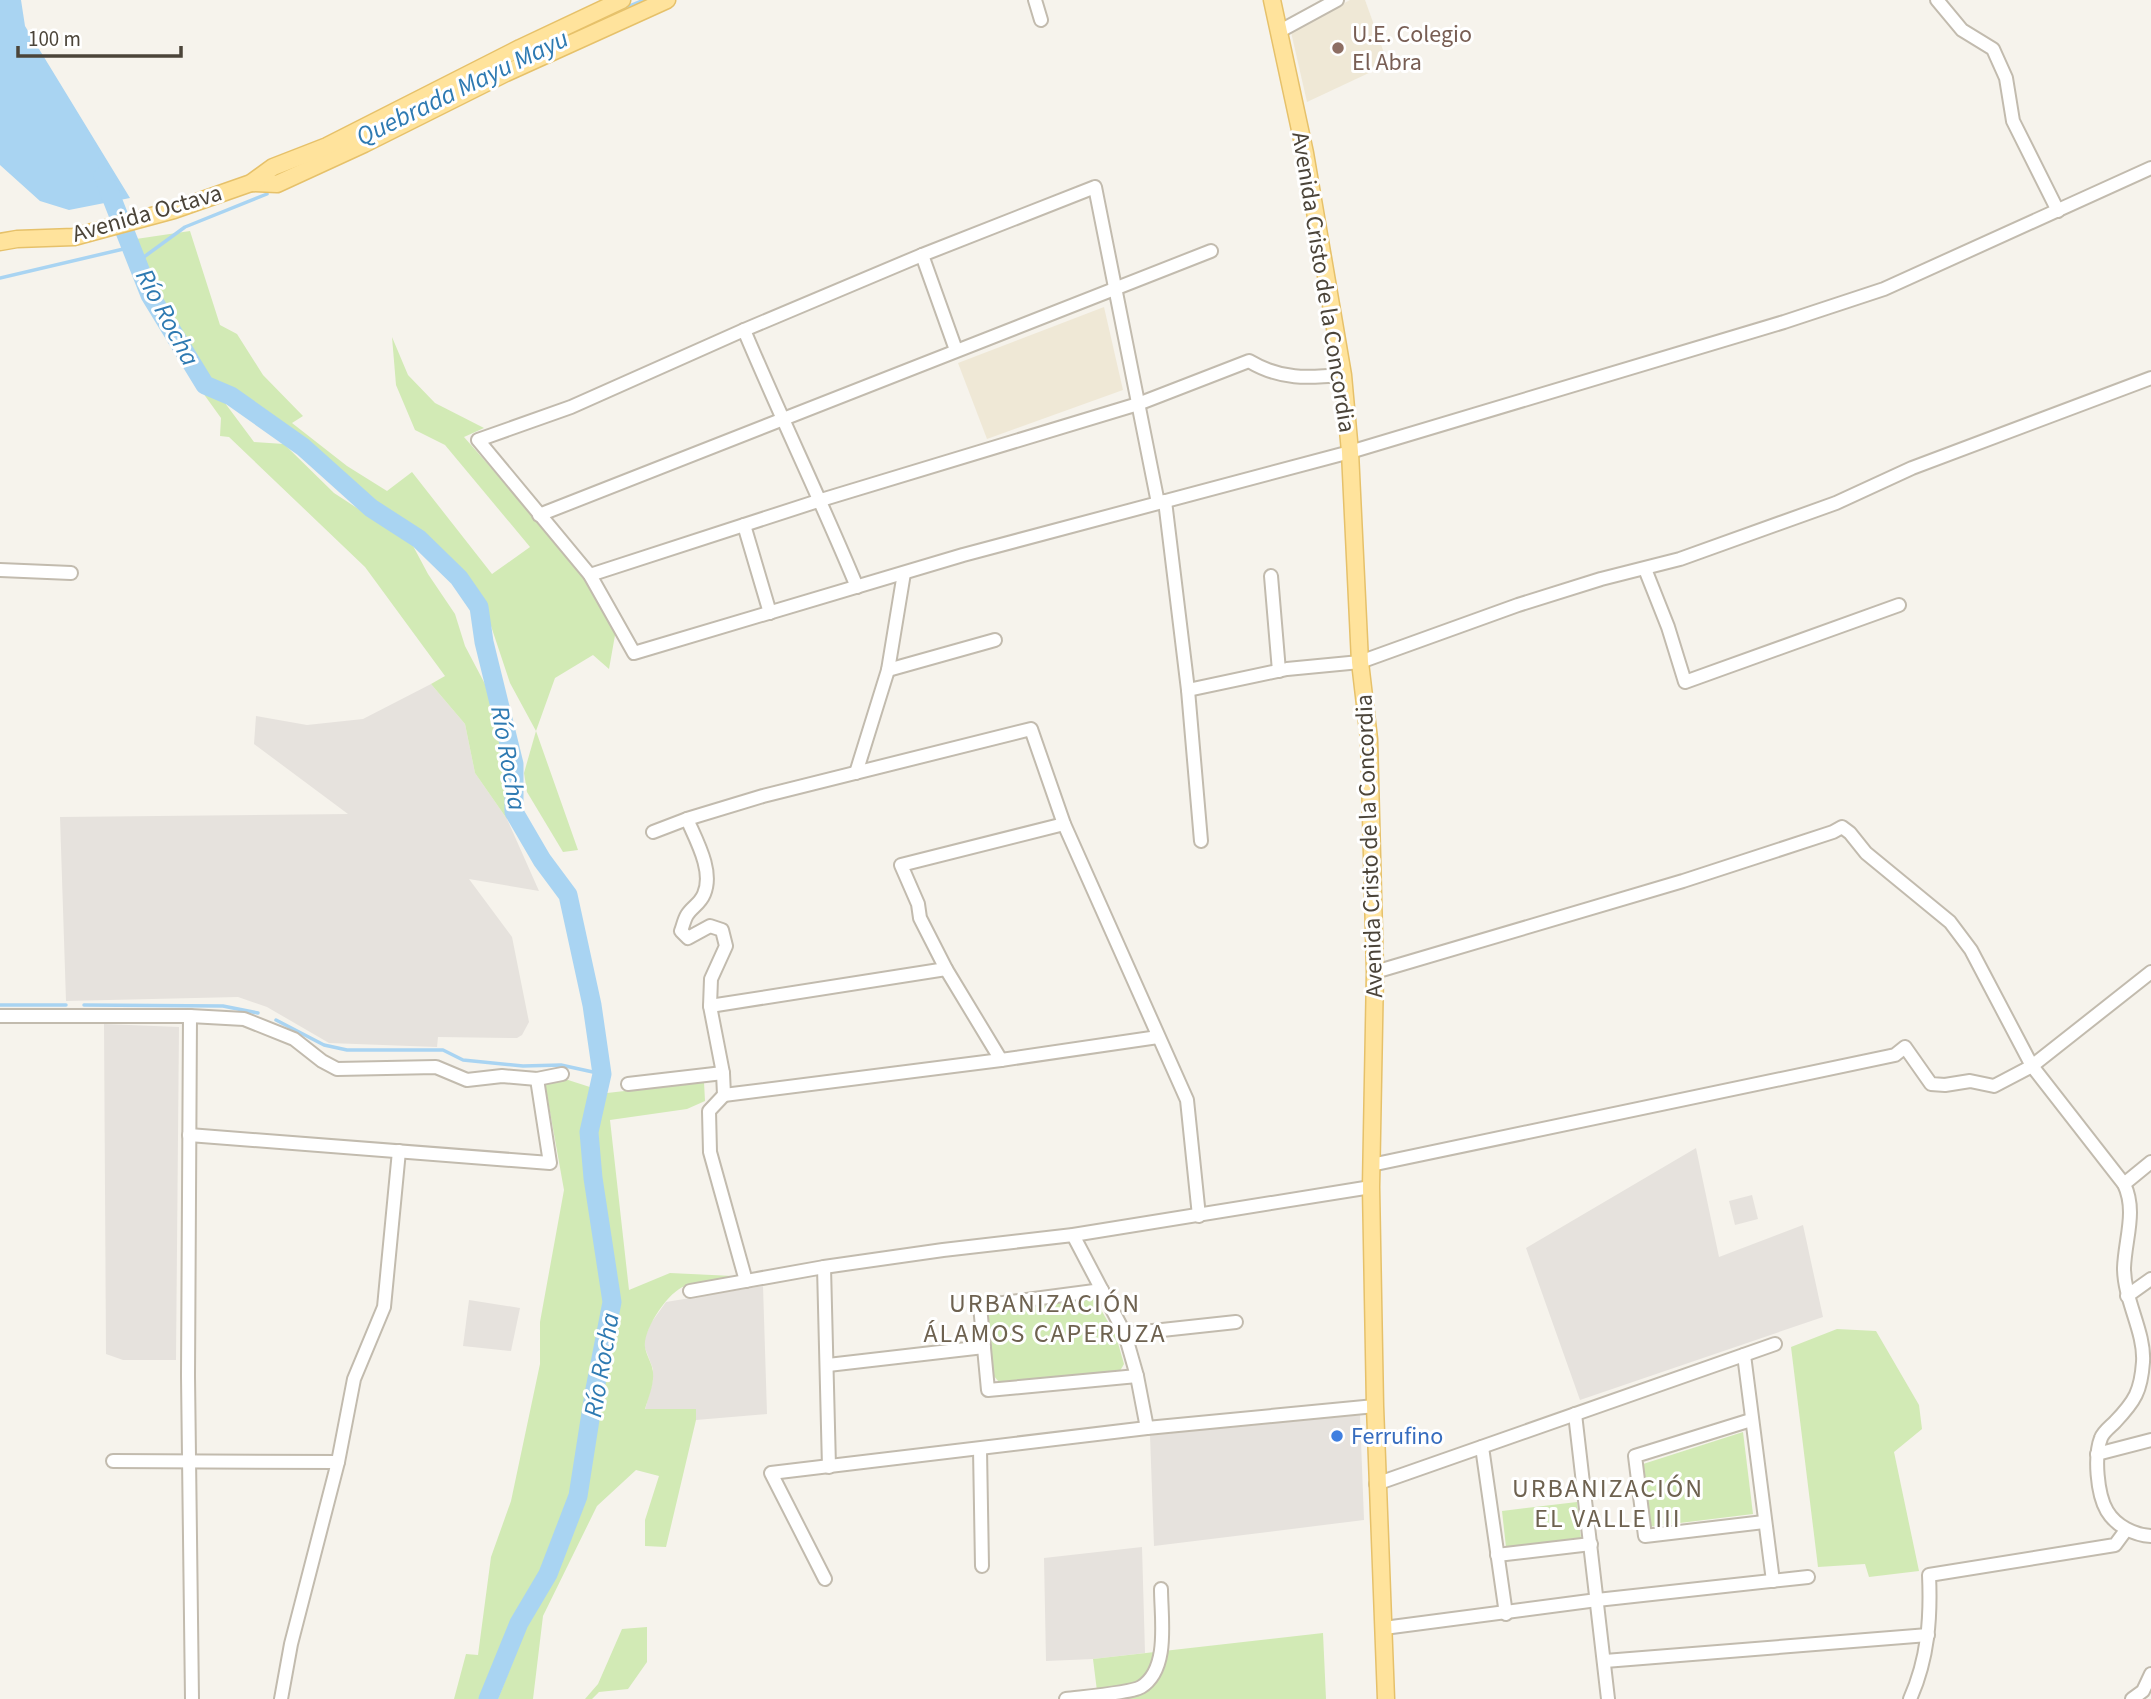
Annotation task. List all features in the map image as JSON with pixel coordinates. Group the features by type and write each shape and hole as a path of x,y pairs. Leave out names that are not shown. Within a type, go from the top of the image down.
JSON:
{"main road":[{"name":"Avenida Octava","path":"0,242 74,237 174,210 251,183 273,167 327,146 520,48 622,0"},
{"name":"Avenida Octava","path":"251,183 276,184 364,144 506,73 667,0"},
{"name":"Avenida Cristo de la Concordia","path":"1272,0 1305,153 1343,375 1350,453 1360,662 1369,739 1375,972 1371,1187 1376,1484 1386,1699"}],"street":[{"path":"1035,0 1041,20"},
{"path":"1280,32 1337,0"},
{"path":"1937,0 1962,30 1993,49 2006,78 2013,121 2058,211"},
{"path":"1201,841 1188,690 1161,502 1138,404 1094,187 922,255 571,407 478,440 590,575 635,653 963,555 1161,502 1350,453 1884,289 2151,168"},
{"path":"538,515 1211,251"},
{"path":"922,255 956,350"},
{"path":"744,330 857,587"},
{"path":"590,575 821,500 1138,404 1248,361 1267,372 1307,378 1343,375"},
{"path":"1188,690 1279,671 1360,662 1518,605 1601,579 1680,559 1836,503 1912,468 2151,378"},
{"path":"744,525 770,613"},
{"path":"1645,569 1685,682 1899,605"},
{"path":"0,570 71,573"},
{"path":"856,773 888,670 904,573"},
{"path":"1271,576 1279,671"},
{"path":"888,670 995,640"},
{"path":"653,832 763,796 1031,729 1064,824 1187,1100 1199,1216"},
{"path":"687,819 707,875 705,892 698,906 687,914 681,931 688,938 710,926 722,930 726,946 711,979 710,1006 723,1073 724,1095"},
{"path":"1000,1060 946,969 920,918 918,904 901,865 1064,824"},
{"path":"1375,972 1683,881 1842,827 1866,853 1950,922 1971,950 2032,1066 2124,1184 2129,1196 2130,1212 2124,1269 2127,1296 2143,1359 2137,1396 2102,1436 2097,1454 2099,1485 2107,1511 2126,1530 2151,1536"},
{"path":"710,1006 946,969"},
{"path":"1371,1165 1895,1055 1905,1047 1931,1084 1945,1086 1970,1081 1994,1086 2032,1066 2151,972"},
{"path":"0,1016 190,1016 244,1020 294,1039 337,1069 436,1067 467,1080 502,1076 537,1079 562,1074"},
{"path":"190,1016 189,1461 192,1699"},
{"path":"746,1281 710,1152 709,1111 724,1095 1158,1037"},
{"path":"628,1084 723,1073"},
{"path":"189,1135 550,1163 537,1079"},
{"path":"281,1699 291,1644 338,1462 354,1379 384,1307 399,1151"},
{"path":"2124,1184 2151,1162"},
{"path":"690,1291 824,1267 1073,1235 1371,1187"},
{"path":"1073,1235 1125,1335 1137,1376 1147,1429"},
{"path":"824,1267 829,1467"},
{"path":"2127,1296 2151,1279"},
{"path":"1102,1290 979,1306 989,1390 1137,1376"},
{"path":"1125,1335 1236,1322"},
{"path":"1376,1484 1775,1344"},
{"path":"828,1366 984,1347"},
{"path":"1744,1355 1773,1581"},
{"path":"825,1579 771,1473 1147,1429 1375,1406"},
{"path":"1574,1414 1608,1699"},
{"path":"1751,1420 1635,1457 1645,1536 1764,1522"},
{"path":"2097,1454 2151,1440"},
{"path":"1482,1447 1506,1614"},
{"path":"980,1449 982,1566"},
{"path":"113,1461 338,1462"},
{"path":"1913,1699 1928,1635 1929,1575 2115,1545 2126,1530"},
{"path":"1497,1555 1591,1544"},
{"path":"1384,1628 1597,1600 1808,1577"},
{"path":"1066,1699 1140,1688 1156,1672 1160,1644 1161,1589"},
{"path":"1605,1661 1928,1635"},
{"path":"2132,1699 2143,1691 2151,1674"}],"shaded area":[{"name":"U.E. Colegio El Abra","path":"1350,0 1365,0 1388,64 1307,102 1291,32"},
{"path":"1104,307 1123,390 987,439 958,363"},
{"path":"431,684 465,724 475,773 507,819 539,891 469,879 512,937 529,1022 522,1035 517,1038 438,1037 437,1047 329,1043 267,1007 238,997 66,1001 60,817 348,814 254,744 256,716 307,725 363,719"},
{"path":"104,1024 179,1027 176,1360 123,1360 106,1354"},
{"path":"1696,1148 1719,1257 1803,1225 1823,1317 1580,1400 1526,1248"},
{"path":"1752,1195 1758,1219 1735,1225 1729,1201"},
{"path":"763,1286 767,1414 696,1420 696,1409 645,1410 653,1380 653,1369 645,1348 645,1337 666,1302"},
{"path":"469,1300 520,1308 511,1351 463,1346"},
{"path":"1360,1415 1364,1520 1154,1546 1150,1435"},
{"path":"1142,1547 1145,1653 1046,1661 1044,1558"}],"green space":[{"path":"190,231 220,325 237,334 263,375 303,416 292,423 347,466 387,491 412,472 492,574 530,547 445,445 415,430 396,385 392,337 408,375 435,403 484,428 464,437 573,561 617,624 609,669 593,655 555,678 536,731 510,683 485,608 467,575 424,534 375,501 284,424 232,389 208,378 157,291 136,239"},
{"path":"203,393 225,403 254,442 284,444 334,493 412,544 455,614 465,646 485,684 506,761 507,819 475,773 465,724 431,684 445,676 365,567 229,437 220,436 221,418"},
{"path":"536,731 578,850 563,852 527,792 524,773"},
{"path":"565,1079 593,1088 584,1136 606,1305 573,1492 545,1570 516,1614 482,1699 454,1699 466,1654 478,1655 491,1557 511,1501 540,1364 540,1322 564,1190 545,1084"},
{"path":"704,1082 705,1101 687,1109 610,1120 629,1290 670,1273 733,1276 679,1289 658,1312 645,1339 653,1377 645,1409 696,1409 696,1420 666,1547 645,1546 645,1520 659,1476 636,1470 597,1506 543,1616 533,1699 498,1699 532,1613 553,1582 585,1500 619,1300 597,1157 597,1131 607,1093"},
{"path":"1095,1299 1116,1336 1124,1364 1120,1371 999,1382 993,1375 986,1315 993,1309"},
{"path":"1837,1329 1876,1331 1919,1405 1922,1429 1894,1452 1919,1571 1869,1577 1865,1564 1818,1567 1791,1347"},
{"path":"1743,1432 1753,1514 1647,1527 1640,1465"},
{"path":"1577,1502 1581,1538 1506,1547 1502,1511"},
{"path":"647,1627 647,1662 628,1689 599,1692 592,1699 585,1699 598,1684 622,1629"},
{"path":"1323,1633 1326,1699 1098,1699 1093,1659"}],"water":[{"name":"Río Rocha","path":"0,0 21,0 25,26 130,198 69,210 40,201 0,165"}],"waterway":[{"name":"Quebrada Mayu Mayu","path":"610,14 644,0"},
{"name":"Quebrada Mayu Mayu","path":"280,174 288,170"},
{"name":"Río Rocha","path":"103,176 150,295 205,385 231,396 303,447 371,508 419,539 459,578 479,607 484,642 514,764 514,812 542,860 568,895 592,1005 602,1074 589,1132 593,1178 612,1302 578,1496 548,1574 519,1623 488,1699"},
{"name":"Quebrada Mayu Mayu","path":"137,262 185,227 267,194"},
{"path":"0,278 132,247"},
{"path":"0,1005 66,1005"},
{"path":"84,1005 223,1006 258,1013"},
{"path":"276,1020 324,1045 347,1050 443,1050 463,1060 523,1066 561,1065 602,1074"}],"place":[{"name":"U.E. Colegio El Abra","path":"1338,48"},
{"name":"Ferrufino","path":"1337,1436"}],"district":[{"name":"URBANIZACIÓN ÁLAMOS CAPERUZA","path":"1045,1318"},
{"name":"URBANIZACIÓN EL VALLE III","path":"1608,1503"}]}
